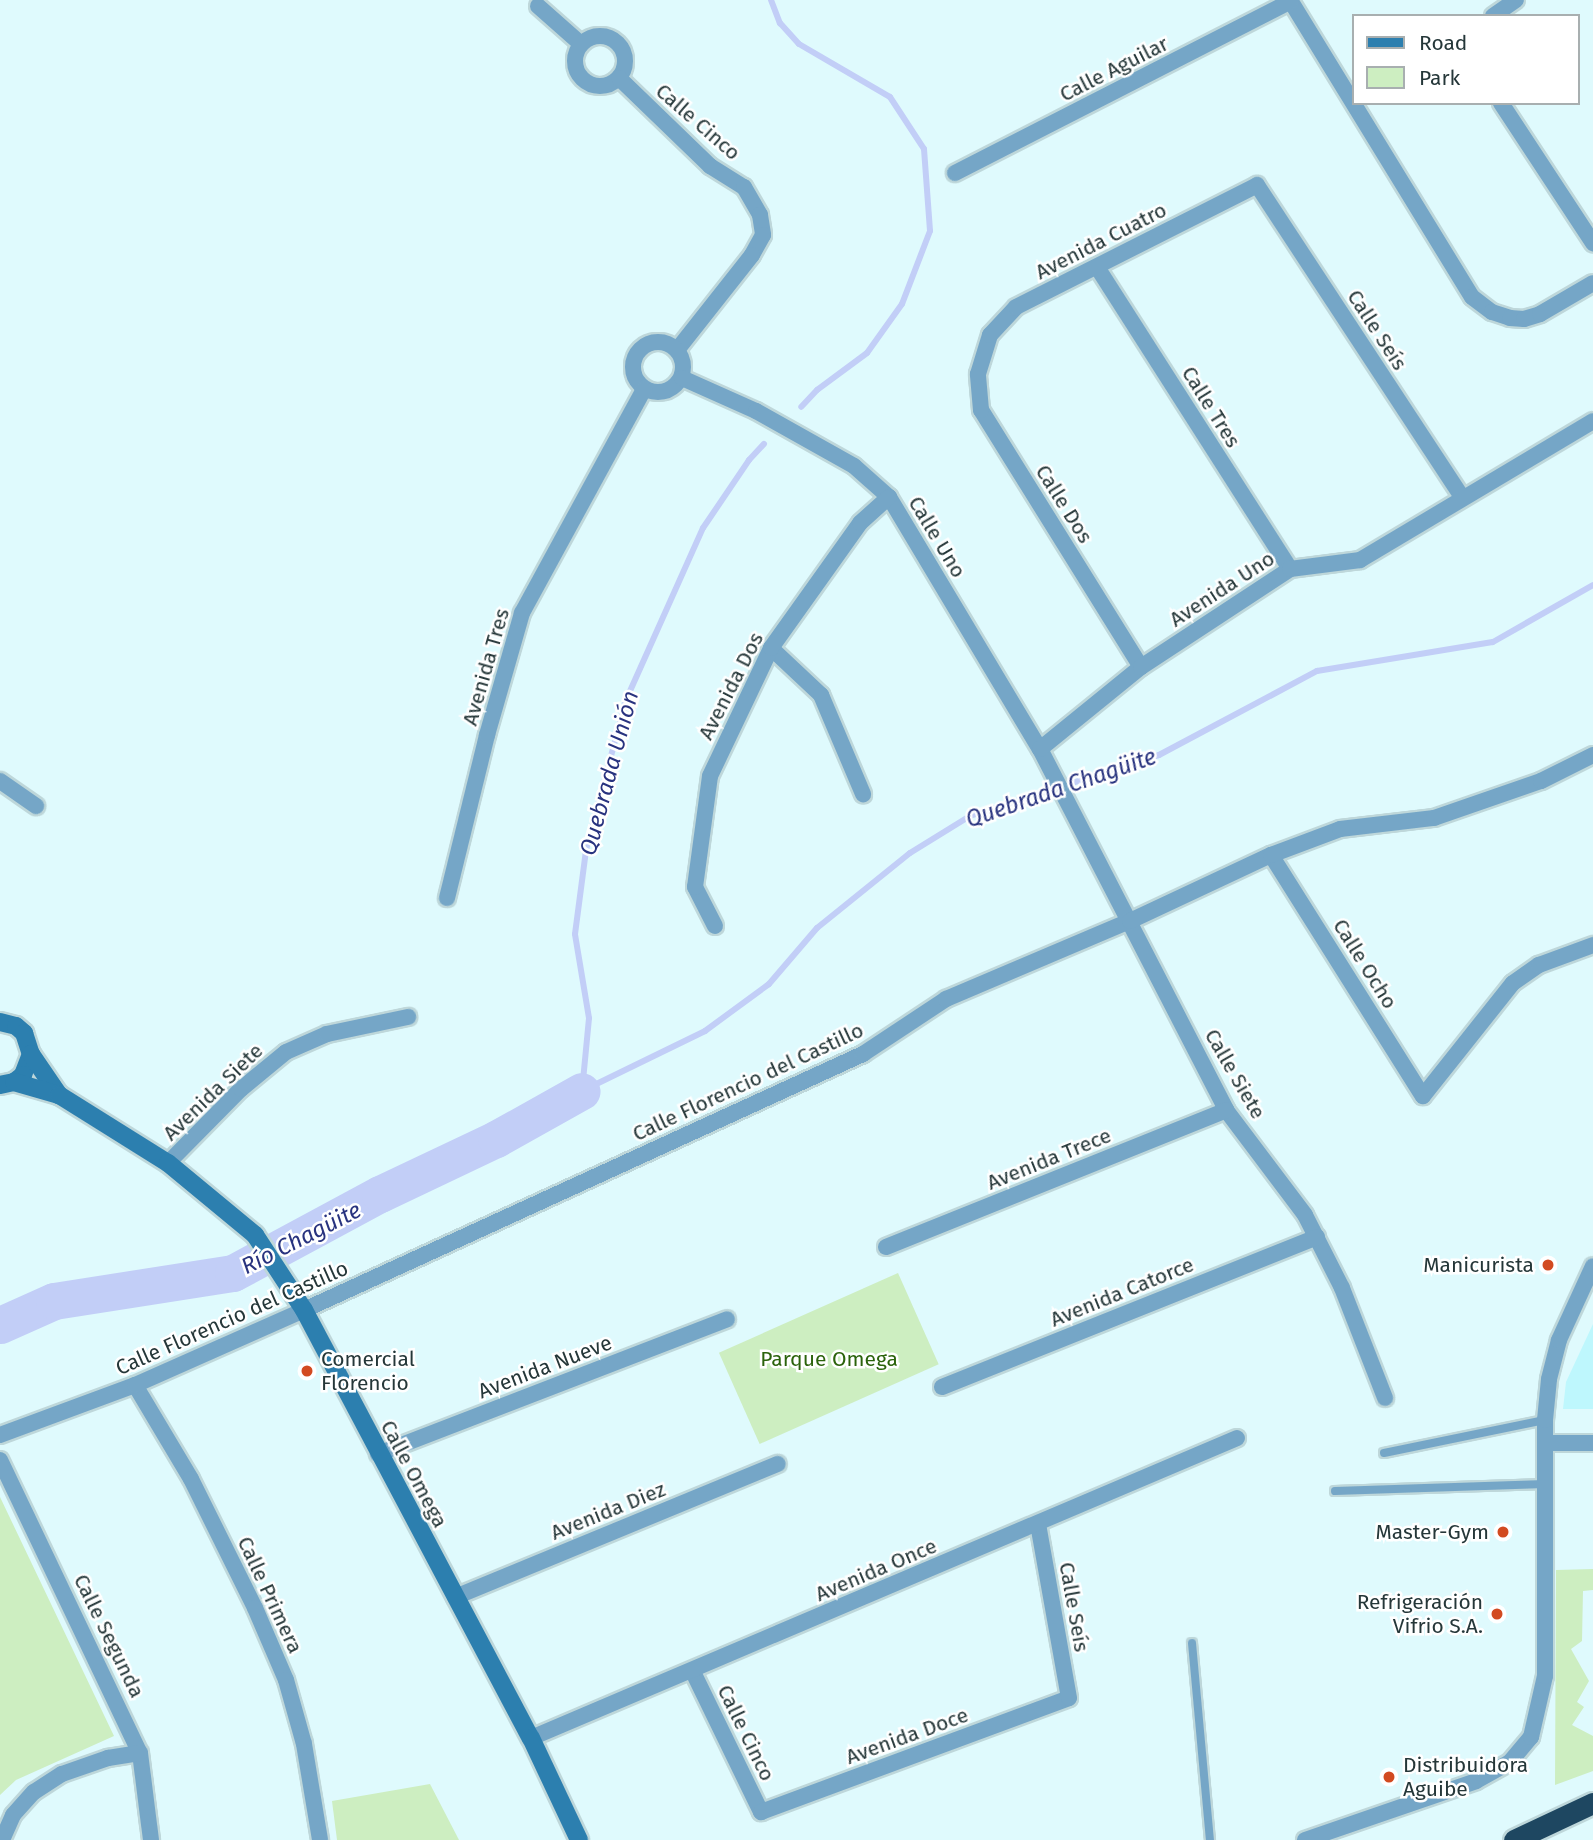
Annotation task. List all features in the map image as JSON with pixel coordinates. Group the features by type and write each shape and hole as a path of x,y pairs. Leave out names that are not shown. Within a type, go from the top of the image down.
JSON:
{"highway":[{"path":"1514,1840 1593,1803"}],"street":[{"path":"1496,14 1516,0"},
{"path":"1291,1 1352,99"},
{"name":"Calle Aguilar","path":"956,173 1291,1"},
{"path":"538,6 581,44"},
{"path":"602,35 619,43 626,61 619,78 603,86 586,82 575,66 575,57 581,44 593,36 602,35"},
{"name":"Calle Cinco","path":"619,78 710,166 744,187 754,201 763,235 752,256 677,350"},
{"path":"1356,105 1472,297 1492,312 1524,319 1540,314 1593,283"},
{"path":"1502,105 1593,243"},
{"name":"Avenida Cuatro","path":"984,356 990,335 1016,307 1257,186"},
{"name":"Calle Seís","path":"1257,186 1462,497"},
{"name":"Calle Tres","path":"1097,267 1290,569"},
{"path":"660,342 677,350 682,358 682,378 677,385 661,393 644,389 633,373 636,355 642,347 660,342"},
{"name":"Calle Dos","path":"984,356 978,374 981,410 1141,667"},
{"name":"Calle Uno","path":"682,378 755,411 854,466 889,497 1050,769"},
{"name":"Avenida Tres","path":"447,898 487,736 522,613 644,389"},
{"name":"Avenida Uno","path":"1040,749 1141,667 1290,569 1360,560 1593,421"},
{"name":"Avenida Dos","path":"715,926 695,887 710,776 771,648 860,523 889,497"},
{"path":"771,648 821,695 863,794"},
{"name":"Calle Florencio del Castillo","path":"0,1435 135,1385 304,1310 863,1054 946,999 1130,921 1271,855 1340,829 1434,818 1541,781 1593,755"},
{"name":"Calle Siete","path":"1050,769 1226,1110 1305,1215 1317,1237 1342,1289 1385,1398"},
{"path":"0,781 36,806"},
{"name":"Calle Ocho","path":"1271,855 1423,1096 1514,983 1539,965 1593,945"},
{"name":"Avenida Siete","path":"168,1163 241,1089 286,1052 327,1034 408,1017"},
{"name":"Calle Omega","path":"0,1021 16,1026 24,1033 31,1054 59,1095"},
{"path":"7,1084 29,1065 31,1054"},
{"name":"Calle Omega","path":"7,1084 59,1095 168,1163 255,1235 304,1310 531,1738 579,1840"},
{"name":"Avenida Trece","path":"886,1247 1226,1110"},
{"name":"Avenida Catorce","path":"942,1387 1317,1237"},
{"path":"1305,1840 1476,1781 1510,1762 1531,1737 1545,1675 1545,1420 1549,1379 1559,1340 1593,1266"},
{"name":"Avenida Nueve","path":"378,1454 727,1319"},
{"name":"Calle Primera","path":"135,1385 191,1479 255,1608 286,1680 304,1744 320,1840"},
{"name":"Avenida Once","path":"531,1738 693,1672 1237,1438"},
{"path":"1545,1443 1593,1443"},
{"name":"Calle Segunda","path":"0,1460 140,1753 151,1840"},
{"name":"Avenida Diez","path":"455,1597 778,1464"},
{"name":"Calle Seís","path":"1038,1524 1069,1698"},
{"name":"Calle Cinco","path":"693,1672 761,1812"},
{"name":"Avenida Doce","path":"761,1812 1069,1698"},
{"path":"2,1840 13,1815 34,1792 62,1774 108,1758 140,1753"}],"lane":[{"path":"1384,1453 1545,1420"},
{"path":"1335,1491 1545,1484"},
{"path":"1192,1643 1210,1840"}],"shaded area":[{"path":"1593,1324 1593,1409 1563,1409 1566,1382"}],"green space":[{"name":"Parque Omega","path":"898,1273 939,1364 760,1444 719,1353"},
{"path":"0,1497 114,1736 16,1780 0,1795"},
{"path":"1593,1569 1593,1590 1583,1591 1582,1641 1571,1649 1589,1681 1577,1702 1584,1707 1572,1725 1593,1736 1593,1771 1555,1785 1556,1570"},
{"path":"430,1784 459,1840 337,1840 332,1801"}],"waterway":[{"name":"Quebrada Unión","path":"771,0 780,23 799,44 890,97 924,149 930,231 902,304 867,353 817,390 801,407"},
{"name":"Quebrada Unión","path":"582,1091 589,1018 575,934 586,850 626,700 703,528 749,460 764,444"},
{"name":"Quebrada Chagüite","path":"582,1091 705,1031 769,984 817,928 910,853 970,816 1159,755 1317,671 1493,642 1593,585"},
{"name":"Río Chagüite","path":"0,1325 54,1301 233,1273 380,1194 496,1139 582,1091"}],"place":[{"name":"Manicurista","path":"1548,1265"},
{"name":"Comercial Florencio","path":"307,1371"},
{"name":"Master-Gym","path":"1503,1532"},
{"name":"Refrigeración Vifrio S.A.","path":"1497,1614"},
{"name":"Distribuidora Aguibe","path":"1389,1777"}]}
